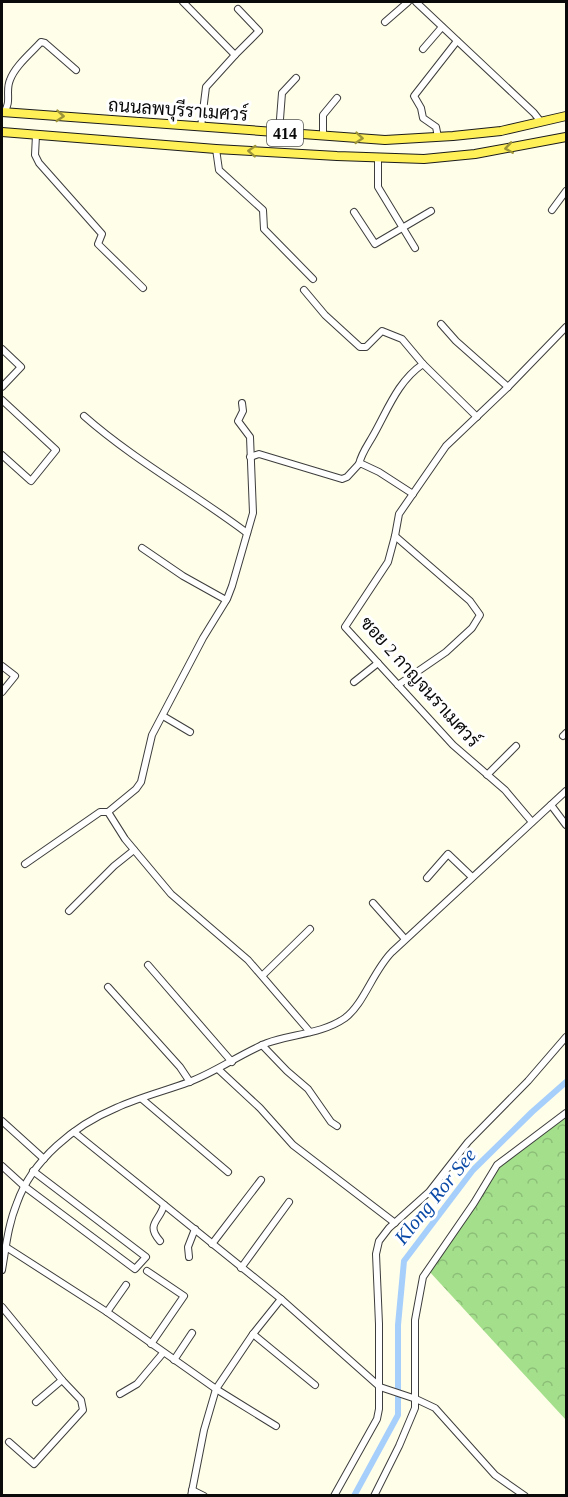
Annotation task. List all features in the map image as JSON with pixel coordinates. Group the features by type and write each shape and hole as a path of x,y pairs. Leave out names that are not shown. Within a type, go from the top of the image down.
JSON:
{"main road":[{"name":"ถนนลพบุรีราเมศวร์","path":"3,112 385,140 501,131 567,116"},
{"name":"ถนนลพบุรีราเมศวร์","path":"2,132 216,149 424,159 470,154 567,137"}],"street":[{"path":"183,2 235,55"},
{"path":"385,22 408,2"},
{"path":"416,2 541,122"},
{"path":"201,127 206,87 259,31 238,9"},
{"path":"423,49 442,27"},
{"path":"438,137 436,127 423,118 421,108 414,96 456,40"},
{"path":"3,112 9,106 8,83 41,42 76,70"},
{"path":"279,132 282,93 296,78"},
{"path":"323,135 323,116 337,98"},
{"path":"36,135 35,155 39,163 102,234 98,244 142,288"},
{"path":"216,149 219,170 261,208 264,215 264,229 313,279"},
{"path":"378,158 378,186 415,248"},
{"path":"552,210 567,191"},
{"path":"354,212 375,244 431,211"},
{"path":"304,290 325,315 360,347 366,347 380,332 387,332 402,339 423,364 477,417"},
{"path":"441,324 456,341 508,387"},
{"name":"ซอย 2 กาญจนราเมศวร์","path":"532,822 505,790 453,746 345,627 388,562 399,514 446,446 566,327"},
{"path":"2,349 21,367 2,387"},
{"path":"250,457 259,454 342,479 347,477 358,464 363,449 374,434 391,400 412,373 423,364"},
{"path":"2,400 56,450 31,482 2,455"},
{"path":"25,864 100,812 108,812 134,791 141,782 152,735 208,628 226,600 253,513 249,435 238,421 243,411 242,403"},
{"path":"84,416 134,455 247,532"},
{"path":"358,464 364,464 379,472 413,494"},
{"path":"395,536 470,602 480,615 472,628 446,652 398,685"},
{"path":"142,548 203,588 226,600"},
{"path":"354,682 378,663"},
{"path":"2,666 15,676 2,692"},
{"path":"163,716 190,732"},
{"path":"488,775 516,746"},
{"path":"2,1269 6,1247 4,1234 24,1186 44,1159 74,1132 115,1108 190,1082 262,1045 334,1024 350,1014 359,1003 381,963 567,791"},
{"path":"551,805 567,825"},
{"path":"108,812 134,850 184,907 224,938 263,975 310,1032"},
{"path":"69,911 114,866 134,850"},
{"path":"427,878 448,854 472,877"},
{"path":"373,903 405,939"},
{"path":"263,975 310,928"},
{"path":"148,965 231,1062"},
{"path":"108,987 180,1067 190,1082"},
{"path":"334,1496 377,1419 379,1409 382,1388 376,1254 381,1238 395,1222 429,1192 468,1142 528,1081 567,1037"},
{"path":"262,1045 286,1071 308,1089 331,1122 338,1126"},
{"path":"218,1069 260,1108 293,1145 395,1222"},
{"path":"142,1099 228,1173"},
{"path":"374,1496 413,1417 415,1320 423,1277 497,1165 567,1113"},
{"path":"2,1121 44,1159"},
{"path":"74,1132 281,1299 382,1388 435,1408 495,1475 525,1496"},
{"path":"2,1166 24,1186 135,1269 146,1257 33,1171"},
{"path":"212,1244 261,1180"},
{"path":"241,1268 289,1202"},
{"path":"160,1241 153,1232 153,1226 164,1205"},
{"path":"189,1257 188,1247 195,1230"},
{"path":"6,1247 107,1312 216,1389 276,1426"},
{"path":"147,1271 184,1296 151,1344"},
{"path":"107,1312 126,1285"},
{"path":"204,1496 192,1493 204,1430 216,1389 253,1334 281,1299"},
{"path":"2,1307 81,1400 83,1410 34,1464 9,1442"},
{"path":"174,1360 192,1333"},
{"path":"253,1334 315,1384"},
{"path":"120,1394 137,1384 163,1353"},
{"path":"36,1402 62,1380"}],"green space":[{"path":"566,1111 566,1420 428,1270 505,1157"}],"waterway":[{"name":"Klong Ror See","path":"354,1496 398,1415 398,1325 404,1261 473,1170 566,1082"}]}
